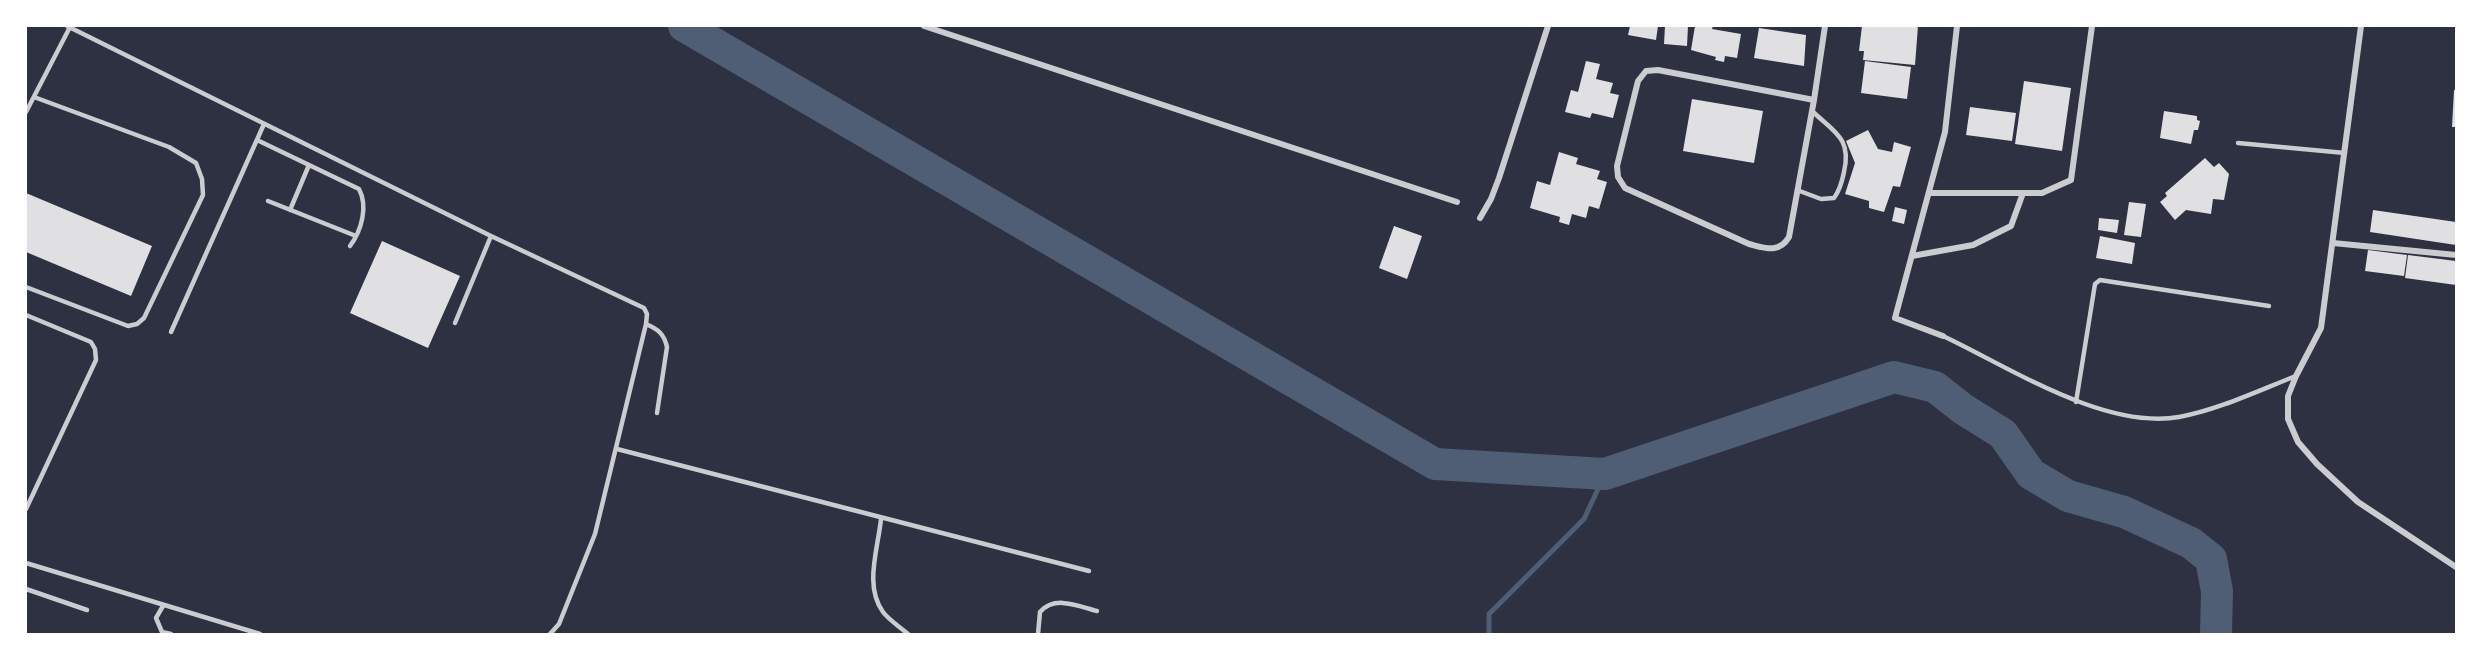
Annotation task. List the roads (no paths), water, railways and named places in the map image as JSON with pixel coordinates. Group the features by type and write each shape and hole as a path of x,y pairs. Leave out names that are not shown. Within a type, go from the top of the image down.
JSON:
{"street":[{"path":"924,26 1457,202"},
{"path":"1480,218 1495,188 1548,26"},
{"path":"1814,100 1658,70 1646,71 1638,81 1617,166 1618,177 1625,188 1749,244 1771,250 1782,246 1789,237 1814,100 1825,26"},
{"path":"1943,336 1895,318 1945,132 1957,26"},
{"path":"1929,193 2042,193 2071,180 2092,26"},
{"path":"2361,26 2322,328 2288,396 2288,419 2298,442 2317,464 2358,502 2457,567"},
{"path":"1912,256 1973,245 2011,226 2023,193"},
{"path":"2333,243 2457,255"}],"lane":[{"path":"26,112 69,26 491,236 639,304 647,314 646,324 595,534 559,624 550,634"},
{"path":"26,287 128,326 136,324 144,318 185,237 203,195 202,179 196,163 178,152 34,97"},
{"path":"1797,190 1821,199 1834,198 1840,190 1848,156 1843,140 1812,111"},
{"path":"171,332 264,124"},
{"path":"257,140 359,189 363,198 364,211 356,236 350,246"},
{"path":"2238,143 2345,153"},
{"path":"290,210 309,165"},
{"path":"268,201 356,236"},
{"path":"455,323 491,236"},
{"path":"2076,402 2095,284 2100,280 2269,306"},
{"path":"26,315 91,342 95,349 96,360 26,508"},
{"path":"646,324 656,328 665,336 667,347 657,413"},
{"path":"1943,336 2086,406 2156,419 2180,417 2296,376"},
{"path":"617,449 1089,571"},
{"path":"881,519 874,568 874,595 884,613 908,634"},
{"path":"26,563 260,634"},
{"path":"26,589 87,610"},
{"path":"1038,634 1040,612 1049,604 1057,601 1096,611"},
{"path":"164,606 156,618 162,632 171,634"}],"waterway":[{"path":"684,26 1435,464 1605,474 1894,377 1935,387 1963,409 2003,434 2031,474 2068,496 2124,512 2191,543 2211,559 2217,591 2216,634"},
{"path":"1489,634 1489,614 1584,519 1605,474"}]}
